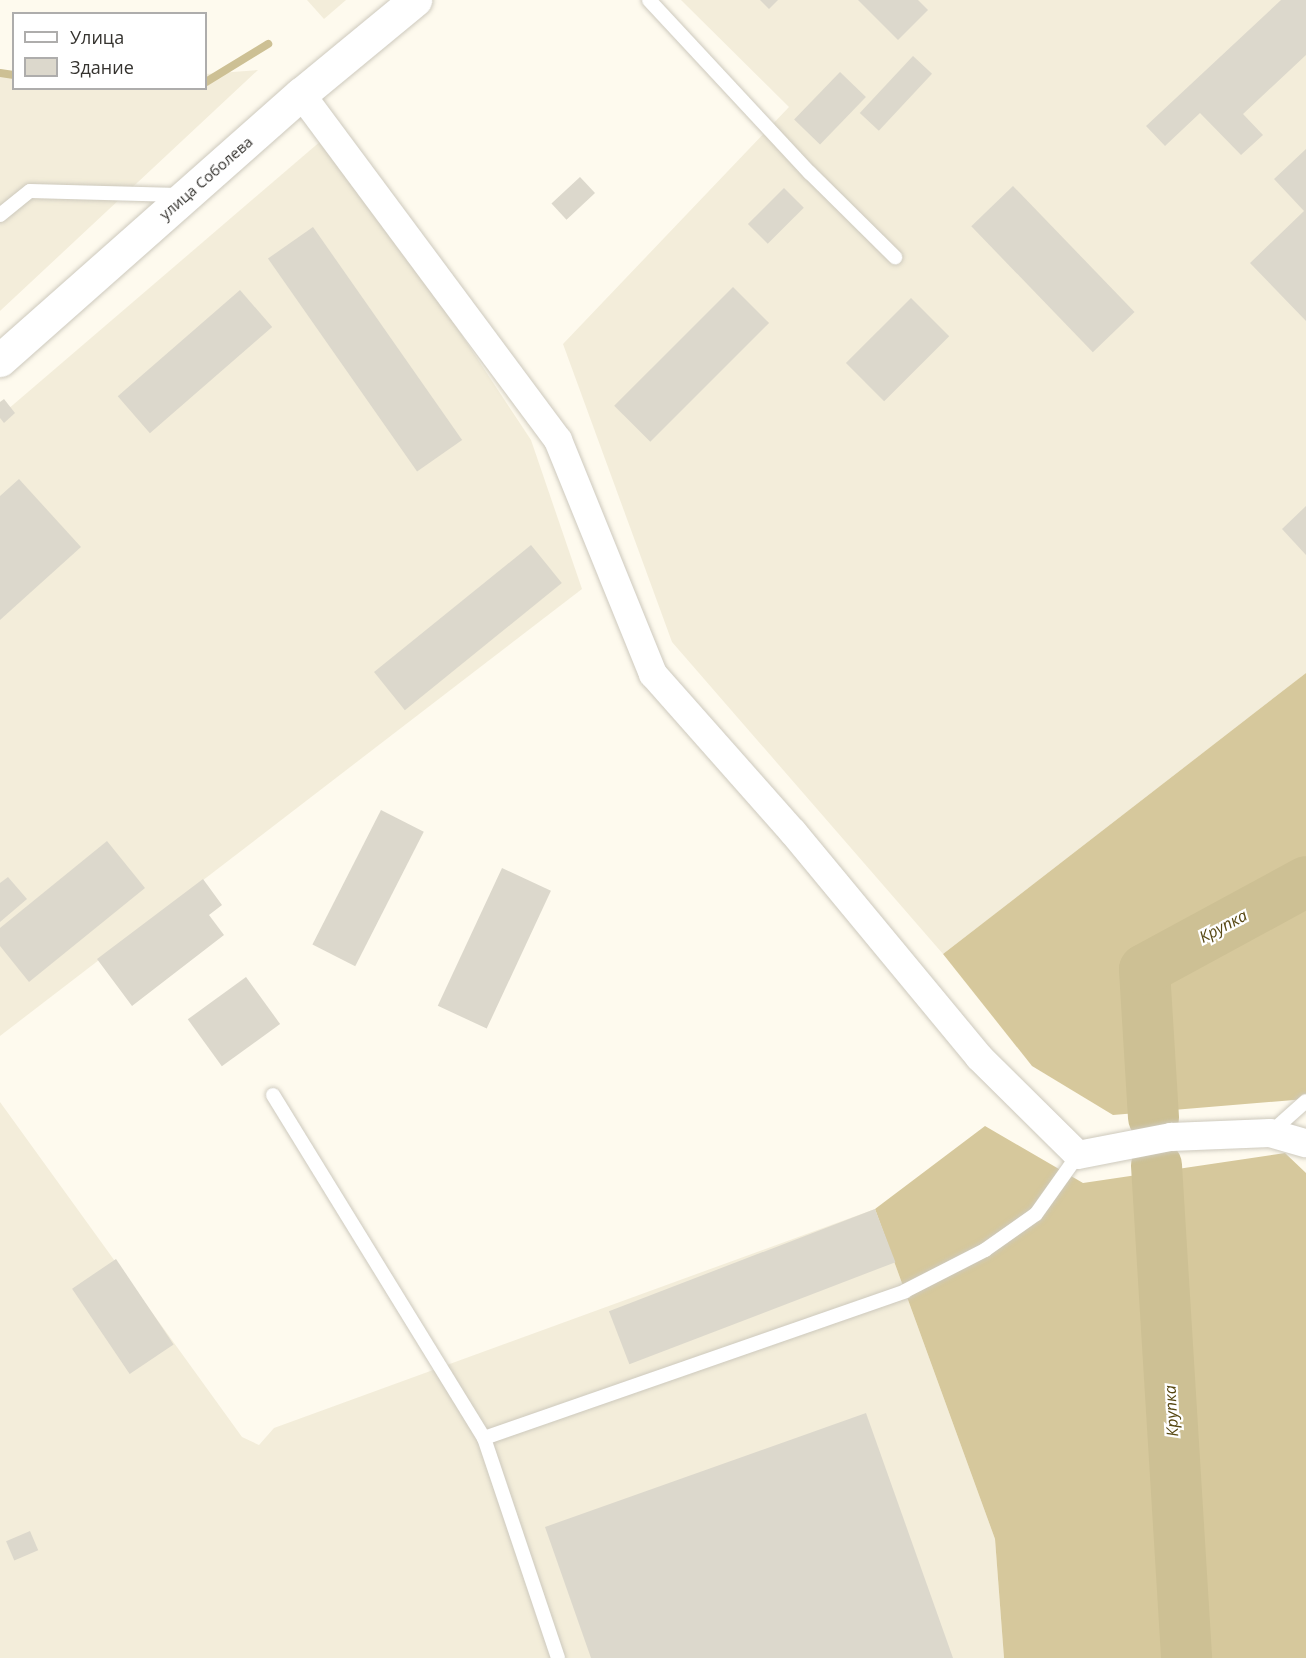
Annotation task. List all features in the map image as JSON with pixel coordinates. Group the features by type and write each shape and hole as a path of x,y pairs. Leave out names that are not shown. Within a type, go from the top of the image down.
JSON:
{"street":[{"name":"улица Соболева","path":"0,360 301,94 415,0"},
{"path":"301,94 558,440 653,674 793,832 979,1057 1078,1155 1171,1137 1270,1133 1306,1143"}],"lane":[{"path":"649,0 810,173 895,257"},
{"path":"0,215 30,191 187,195"},
{"path":"273,1095 483,1438 558,1658"},
{"path":"1270,1133 1306,1101"},
{"path":"483,1438 905,1291 985,1250 1036,1214 1078,1155"}],"shaded area":[{"path":"307,0 346,0 324,19"},
{"path":"681,0 1306,0 1306,673 943,954 672,642 563,344 789,107"},
{"path":"0,69 12,72 12,90 207,90 207,74 258,70 0,311"},
{"path":"329,134 531,440 582,589 0,1036 0,416"},
{"path":"1306,673 1306,1099 1113,1115 1032,1066 943,954"},
{"path":"0,1102 242,1437 259,1445 274,1428 875,1209 995,1539 1004,1658 0,1658"},
{"path":"985,1126 1083,1183 1285,1153 1306,1173 1306,1658 1004,1658 995,1539 875,1209"}],"building":[{"path":"760,0 778,0 769,9"},
{"path":"858,0 918,0 928,10 898,40"},
{"path":"1281,0 1306,0 1306,55 1243,114 1263,135 1241,155 1200,113 1165,146 1146,126"},
{"path":"913,56 932,74 879,131 860,113"},
{"path":"840,72 866,97 820,144 794,119"},
{"path":"1306,149 1306,321 1250,263 1304,211 1274,179"},
{"path":"580,177 595,193 566,220 551,204"},
{"path":"1013,186 1135,312 1093,352 971,226"},
{"path":"784,188 804,208 768,244 748,224"},
{"path":"313,227 462,440 417,472 268,259"},
{"path":"733,287 769,323 650,442 614,406"},
{"path":"240,290 272,327 150,433 118,396"},
{"path":"911,298 949,336 884,401 846,363"},
{"path":"4,399 15,413 4,423 0,418 0,402"},
{"path":"19,479 81,547 0,620 0,496"},
{"path":"1306,506 1306,555 1282,529"},
{"path":"531,545 562,583 405,710 374,672"},
{"path":"381,810 424,832 355,966 312,945"},
{"path":"107,841 145,888 29,982 0,946 0,928"},
{"path":"502,868 551,891 487,1029 438,1006"},
{"path":"8,877 27,899 0,922 0,883"},
{"path":"203,879 222,905 209,915 224,935 132,1006 97,959"},
{"path":"246,977 280,1024 222,1066 188,1019"},
{"path":"875,1209 895,1262 629,1364 609,1311"},
{"path":"116,1259 174,1344 130,1374 72,1289"},
{"path":"866,1413 953,1658 591,1658 545,1527"},
{"path":"30,1531 38,1550 14,1560 6,1541"}],"waterway":[{"path":"207,81 268,44"},
{"path":"0,73 12,75"},
{"name":"Крупка","path":"1153,1117 1144,969 1306,881"},
{"name":"Крупка","path":"1156,1165 1186,1658"}]}
